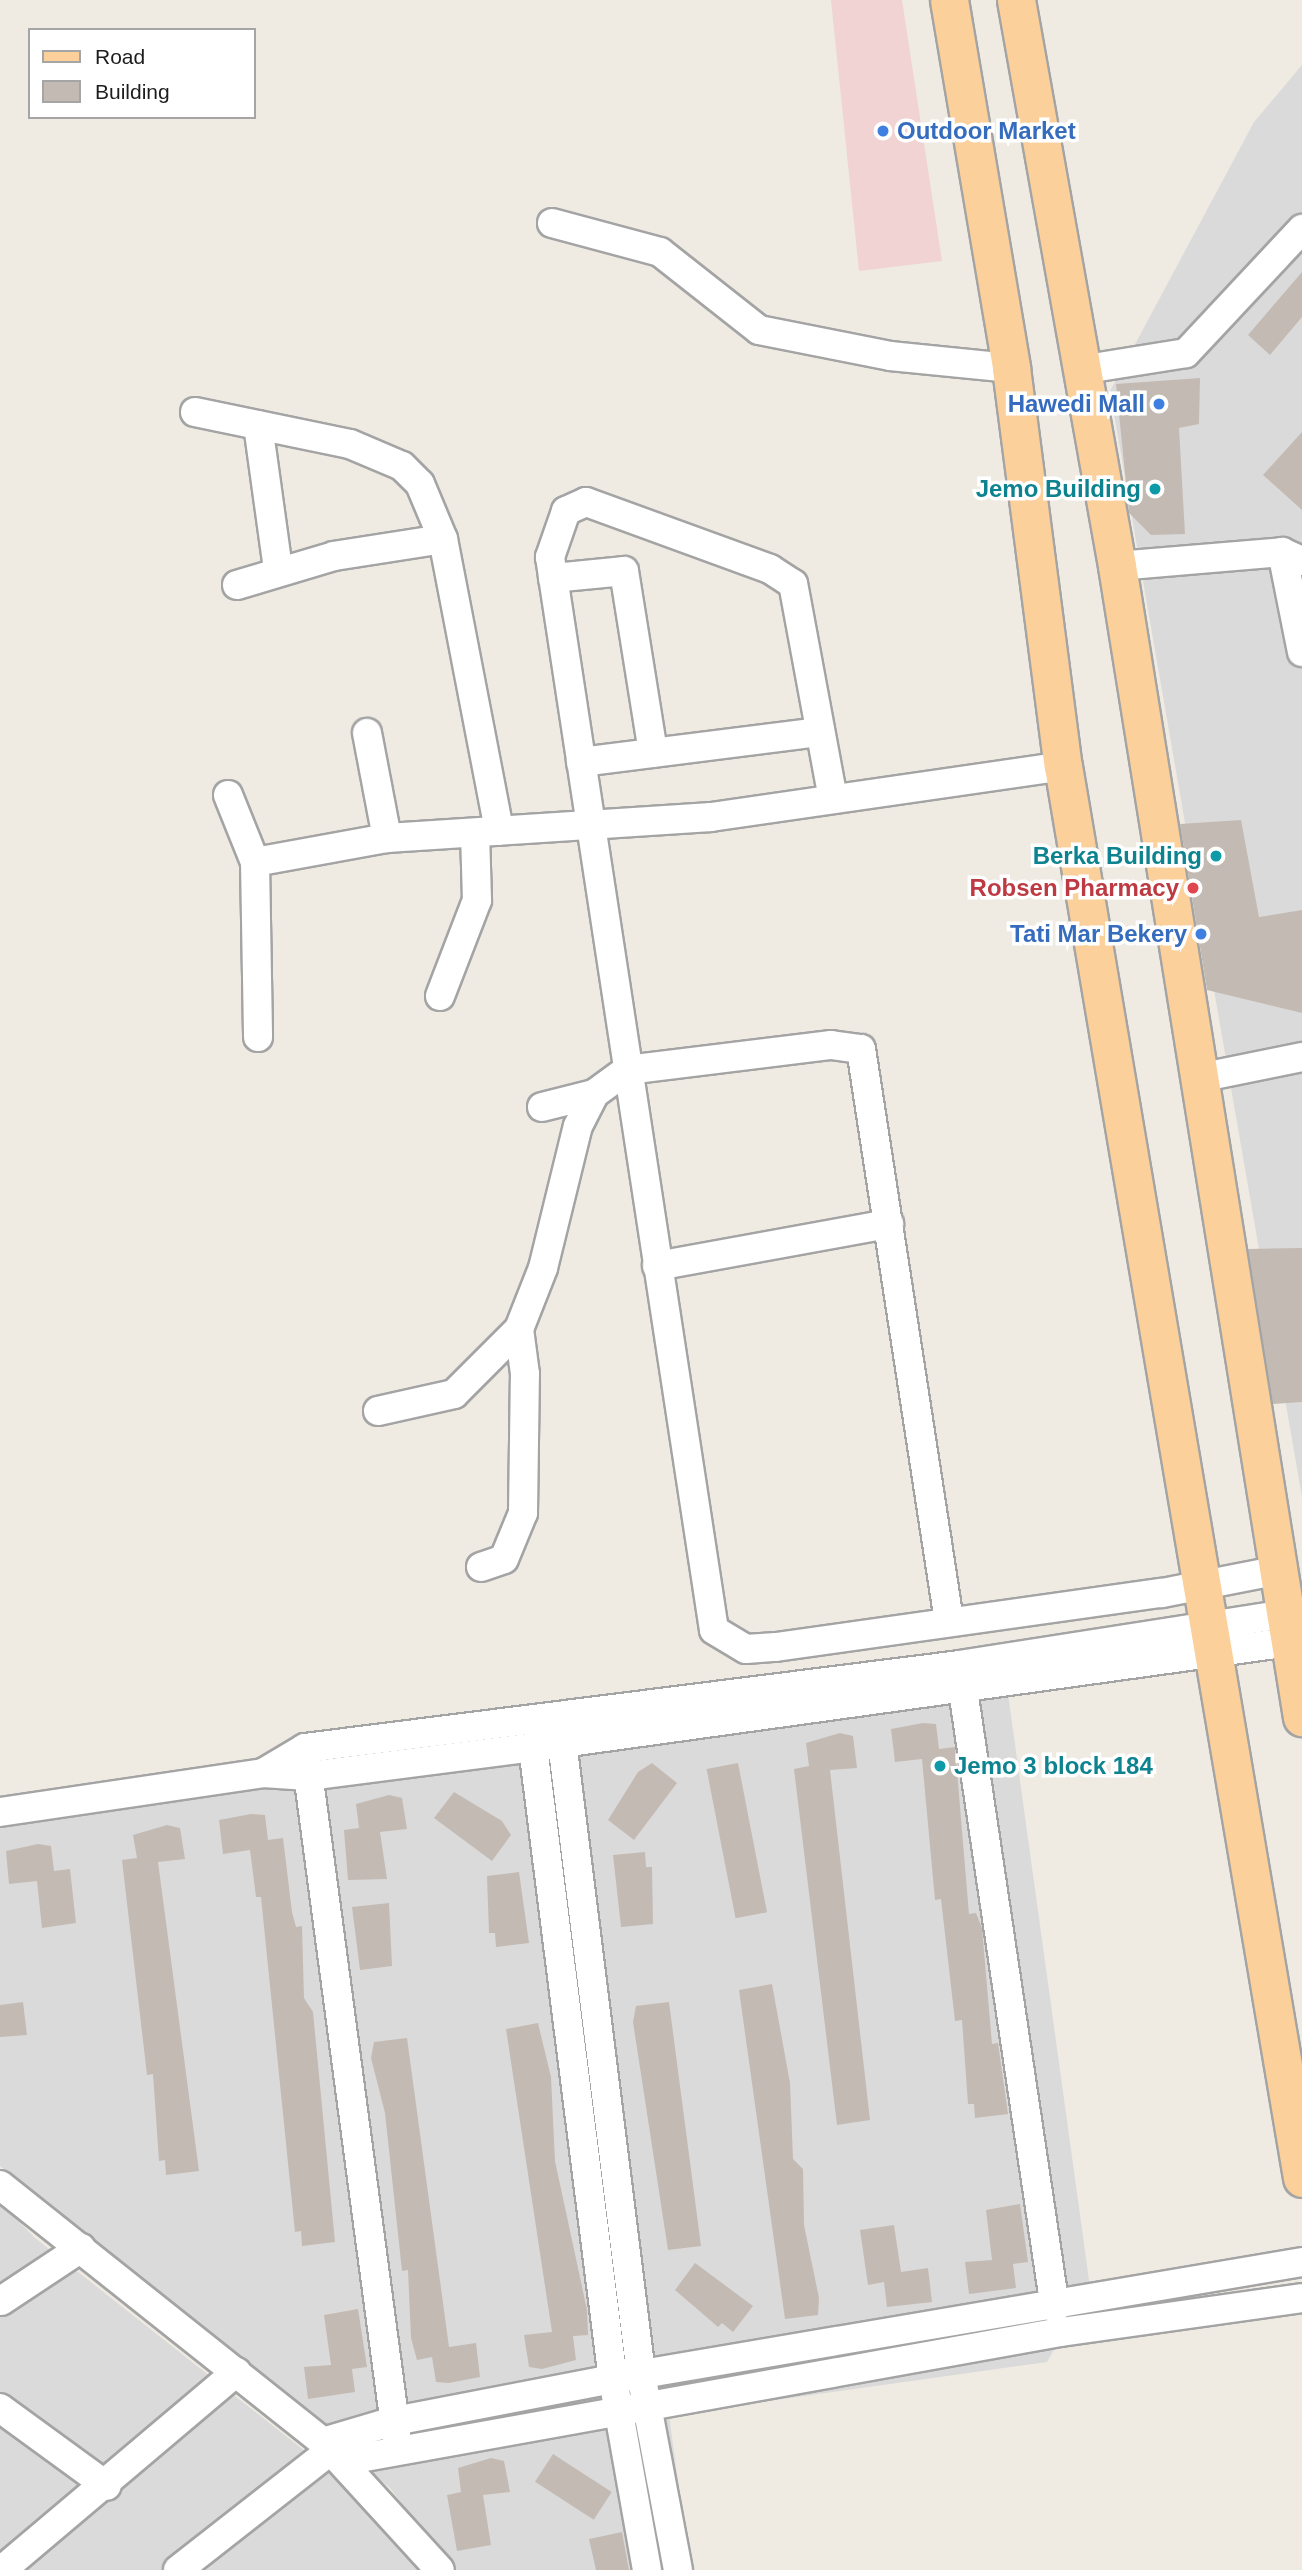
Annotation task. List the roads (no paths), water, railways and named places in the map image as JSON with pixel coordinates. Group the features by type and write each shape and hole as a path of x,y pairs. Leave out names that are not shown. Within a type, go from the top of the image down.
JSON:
{"main road":[{"path":"949,0 1011,368 1063,766 1206,1583 1302,2178"},
{"path":"1016,0 1117,566 1302,1717"}],"street":[{"path":"552,223 660,252 759,330 890,356 1011,368"},
{"path":"1080,370 1186,353 1302,229"},
{"path":"195,412 350,444 402,466 419,484 443,539 487,832 479,888 440,996"},
{"path":"258,425 278,570"},
{"path":"833,799 799,597 784,575 586,502 557,522 553,578 710,1616 720,1638 746,1649 766,1648 1279,1570"},
{"path":"237,585 278,570 443,539"},
{"path":"1117,566 1292,556 1302,652"},
{"path":"553,578 624,571 653,753"},
{"path":"581,762 820,732"},
{"path":"366,733 387,838"},
{"path":"255,862 387,838 590,827 833,799 1063,766"},
{"path":"228,796 255,862 258,1037"},
{"path":"542,1107 594,1094 627,1070 854,1045 864,1058 949,1621"},
{"path":"1199,1078 1302,1057"},
{"path":"378,1411 454,1394 519,1329 543,1268 578,1126 594,1094"},
{"path":"657,1266 889,1224"},
{"path":"481,1567 505,1559 523,1513 526,1374 519,1329"},
{"path":"0,1812 263,1773 307,1762 1288,1628"},
{"path":"307,1762 533,1747 963,1690 1214,1640"},
{"path":"963,1690 1055,2308"},
{"path":"562,1742 641,2374 678,2570"},
{"path":"533,1747 613,2379 647,2570"},
{"path":"307,1762 396,2433"},
{"path":"563,1984 590,1980"},
{"path":"0,2185 333,2451 440,2570"},
{"path":"1,2301 81,2248"},
{"path":"178,2570 333,2451 396,2433 613,2379 1055,2308 1302,2262"},
{"path":"396,2433 618,2409 1061,2332 1302,2298"},
{"path":"2,2570 107,2486 236,2372"},
{"path":"0,2408 107,2486"}],"place":[{"name":"Outdoor Market","path":"883,131"},
{"name":"Hawedi Mall","path":"1159,404"},
{"name":"Jemo Building","path":"1155,489"},
{"name":"Berka Building","path":"1216,856"},
{"name":"Robsen Pharmacy","path":"1193,888"},
{"name":"Tati Mar Bekery","path":"1201,934"},
{"name":"Jemo 3 block 184","path":"940,1766"}]}
